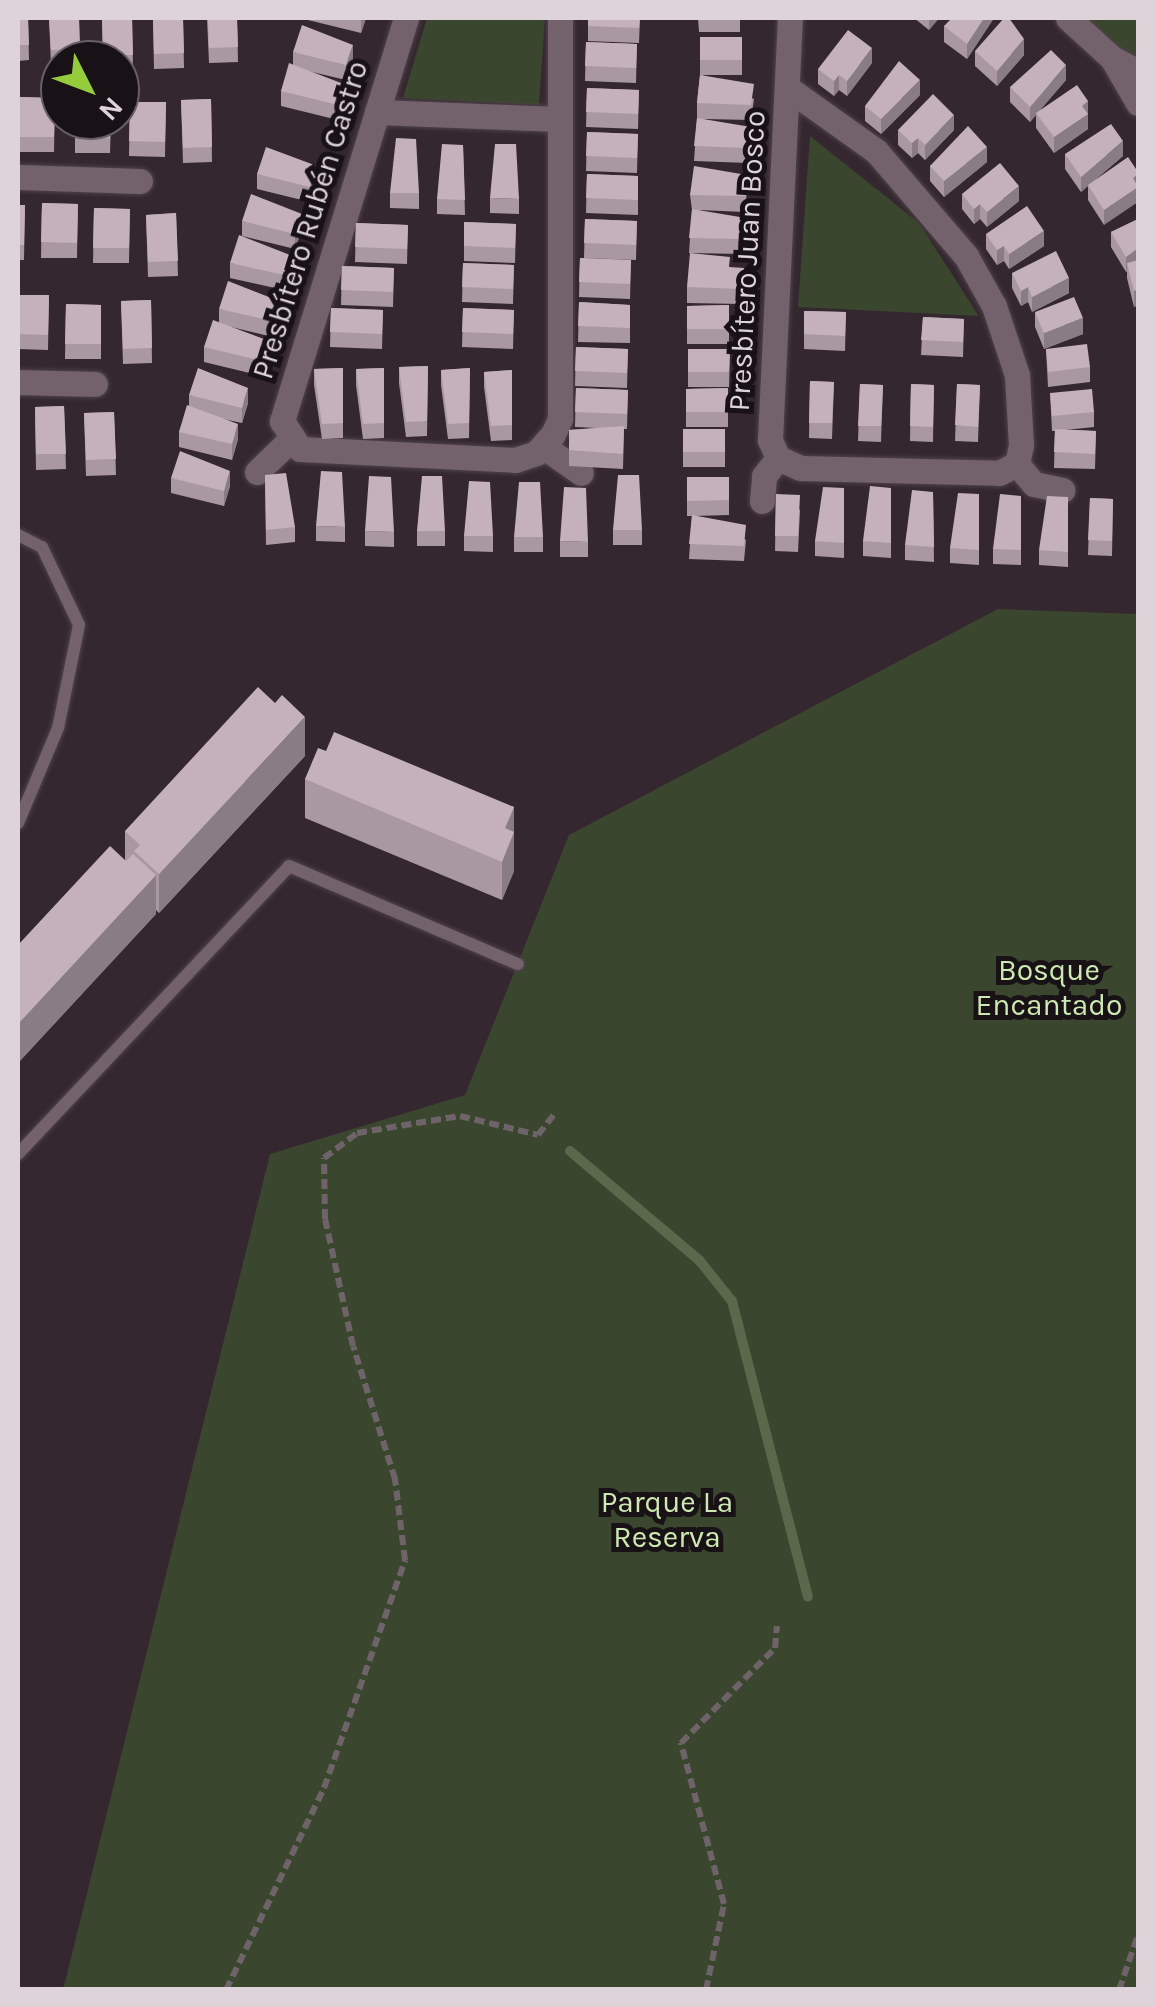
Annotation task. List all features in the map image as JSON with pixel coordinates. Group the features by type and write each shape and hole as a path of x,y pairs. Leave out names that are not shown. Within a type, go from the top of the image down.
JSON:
{"street":[{"name":"Presbítero Rubén Castro","path":"290,440 282,421 406,18"},
{"path":"256,472 290,440 314,452 516,460 544,447 560,420 560,18"},
{"name":"Presbítero Juan Bosco","path":"762,502 764,476 778,458 770,440 790,18"},
{"path":"1068,18 1112,58 1138,72"},
{"path":"1112,58 1138,103"},
{"path":"789,90 876,151 966,256 994,306 1017,375 1016,464 1034,484 1062,490"},
{"path":"378,112 559,119"},
{"path":"18,177 140,182"},
{"path":"18,382 95,384"},
{"path":"544,447 582,474"},
{"path":"778,458 800,468 999,473 1016,464"}],"lane":[{"path":"18,535 42,546 79,626 58,728 18,823"},
{"path":"18,1154 290,866 518,964"}],"path":[{"path":"226,1990 324,1788 405,1560 395,1479 353,1346 324,1220 324,1158 357,1133 460,1116 538,1135 556,1112"},
{"path":"706,1990 724,1904 682,1743 775,1648 777,1626"},
{"path":"1119,1990 1138,1935"}],"green space":[{"path":"427,18 545,18 539,105 403,98"},
{"path":"1081,18 1138,20 1138,59 1124,53"},
{"path":"810,136 919,223 979,316 798,307"},
{"name":"Parque La Reserva","path":"998,609 1138,614 1138,1989 63,1990 270,1154 465,1095 569,835"}],"building":[{"path":"18,18 28,18 29,45 18,45"},
{"path":"49,18 79,18 80,40 50,40"},
{"path":"102,18 132,18 133,40 103,40"},
{"path":"153,18 183,18 184,53 154,54"},
{"path":"208,18 237,18 238,47 209,48"},
{"path":"588,18 640,18 639,28 588,26"},
{"path":"952,18 984,18 967,44 944,26"},
{"path":"1004,18 1009,18 1024,39 997,71 975,51"},
{"path":"302,25 353,45 346,65 293,52"},
{"path":"848,30 872,48 847,81 839,75 834,81 818,69"},
{"path":"700,37 742,37 742,60 700,60"},
{"path":"586,42 637,44 636,68 585,66"},
{"path":"1051,50 1066,65 1030,107 1010,87"},
{"path":"899,61 920,80 881,119 865,106"},
{"path":"289,63 341,83 334,104 281,91"},
{"path":"700,75 754,84 751,105 697,103"},
{"path":"1077,85 1088,101 1082,106 1088,114 1054,137 1036,113"},
{"path":"587,88 639,90 638,114 586,112"},
{"path":"933,94 954,115 925,145 918,138 912,143 898,130"},
{"path":"19,97 40,98 40,137 18,137"},
{"path":"211,99 212,147 183,148 181,100"},
{"path":"140,102 166,102 165,142 129,141 140,140"},
{"path":"697,118 751,127 748,148 694,146"},
{"path":"1111,124 1123,141 1081,177 1065,154"},
{"path":"968,126 987,147 944,181 930,166"},
{"path":"587,132 638,134 637,158 586,156"},
{"path":"396,138 416,139 419,193 390,193"},
{"path":"442,144 463,145 465,200 437,199"},
{"path":"495,144 516,144 519,199 490,198"},
{"path":"266,147 317,166 310,187 257,174"},
{"path":"1128,157 1138,172 1133,178 1138,187 1104,210 1088,185"},
{"path":"1000,163 1019,186 987,212 980,204 974,209 962,194"},
{"path":"694,166 747,175 745,196 690,195"},
{"path":"587,174 638,176 638,200 586,198"},
{"path":"251,194 302,214 295,234 242,221"},
{"path":"42,203 78,204 77,243 41,242"},
{"path":"18,205 25,205 24,245 18,245"},
{"path":"1027,206 1044,231 1009,254 1004,246 997,250 986,234"},
{"path":"94,208 130,209 129,248 93,248"},
{"path":"692,209 746,218 743,239 689,238"},
{"path":"176,213 178,261 148,262 146,215"},
{"path":"585,219 637,221 636,245 584,243"},
{"path":"1138,219 1138,248 1126,257 1111,232"},
{"path":"464,222 516,224 515,248 464,246"},
{"path":"356,223 408,225 407,249 355,247"},
{"path":"239,235 290,255 284,275 230,263"},
{"path":"1056,251 1069,278 1032,297 1028,287 1021,291 1012,273"},
{"path":"690,253 730,257 729,267 744,268 742,289 687,287"},
{"path":"580,258 631,260 630,284 579,282"},
{"path":"1138,260 1138,290 1134,291 1127,263"},
{"path":"463,263 514,265 513,289 462,287"},
{"path":"342,266 394,268 393,292 341,290"},
{"path":"228,281 279,301 273,321 219,309"},
{"path":"18,295 49,295 48,335 18,334"},
{"path":"1074,297 1083,318 1044,333 1035,312"},
{"path":"151,300 152,348 123,349 121,301"},
{"path":"579,302 630,305 630,328 578,326"},
{"path":"66,304 101,305 101,344 65,344"},
{"path":"729,305 729,329 687,329 687,306"},
{"path":"331,308 383,310 382,334 330,332"},
{"path":"463,308 514,310 513,334 462,332"},
{"path":"804,311 846,312 845,336 804,334"},
{"path":"923,317 964,319 963,342 921,340"},
{"path":"213,320 264,339 258,360 204,347"},
{"path":"1087,344 1090,367 1048,372 1046,349"},
{"path":"576,347 628,349 627,373 575,371"},
{"path":"688,349 730,349 729,372 688,372"},
{"path":"428,366 427,421 406,422 399,367"},
{"path":"198,368 248,388 242,408 189,395"},
{"path":"343,368 343,423 322,424 314,369"},
{"path":"384,368 384,423 363,424 356,369"},
{"path":"470,368 469,423 448,424 441,370"},
{"path":"512,370 512,425 491,426 484,372"},
{"path":"810,381 834,382 832,423 809,423"},
{"path":"860,384 883,385 881,426 858,426"},
{"path":"911,384 934,385 933,427 910,426"},
{"path":"957,384 980,385 978,427 955,425"},
{"path":"576,388 628,390 627,414 575,412"},
{"path":"728,388 728,412 686,412 686,389"},
{"path":"1092,389 1094,412 1052,416 1050,393"},
{"path":"187,405 238,424 232,444 179,432"},
{"path":"64,406 66,454 36,454 35,407"},
{"path":"114,412 116,459 86,460 84,413"},
{"path":"624,426 623,454 569,450 569,430"},
{"path":"683,429 725,429 725,452 683,452"},
{"path":"1055,429 1096,431 1095,454 1054,452"},
{"path":"180,451 230,471 224,491 171,478"},
{"path":"321,471 342,472 345,527 316,526"},
{"path":"286,473 295,527 266,530 265,475"},
{"path":"618,475 639,475 642,530 613,530"},
{"path":"369,476 391,477 394,532 365,531"},
{"path":"422,476 442,476 445,531 417,531"},
{"path":"687,477 729,477 729,500 687,501"},
{"path":"469,481 490,482 493,536 464,536"},
{"path":"519,482 540,482 543,537 514,537"},
{"path":"870,486 891,488 891,543 863,541"},
{"path":"564,487 586,488 588,542 560,541"},
{"path":"823,487 844,488 844,543 815,541"},
{"path":"912,490 933,492 934,547 905,545"},
{"path":"958,493 979,494 979,550 950,548"},
{"path":"776,494 800,495 798,536 775,536"},
{"path":"1000,494 1021,496 1021,550 993,549"},
{"path":"1047,496 1068,497 1068,552 1039,550"},
{"path":"1090,498 1113,499 1112,541 1088,540"},
{"path":"692,515 746,525 744,546 689,544"},
{"path":"258,687 275,703 282,695 305,717 159,874 134,851 140,845 125,831"},
{"path":"334,732 514,807 505,828 514,832 502,862 305,779 318,748 326,751"},
{"path":"110,846 126,861 133,854 156,875 18,1024 18,945"}],"waterway":[{"path":"570,1151 699,1260 732,1301 808,1596"}],"park label":[{"name":"Bosque Encantado","path":"1049,987"}]}
